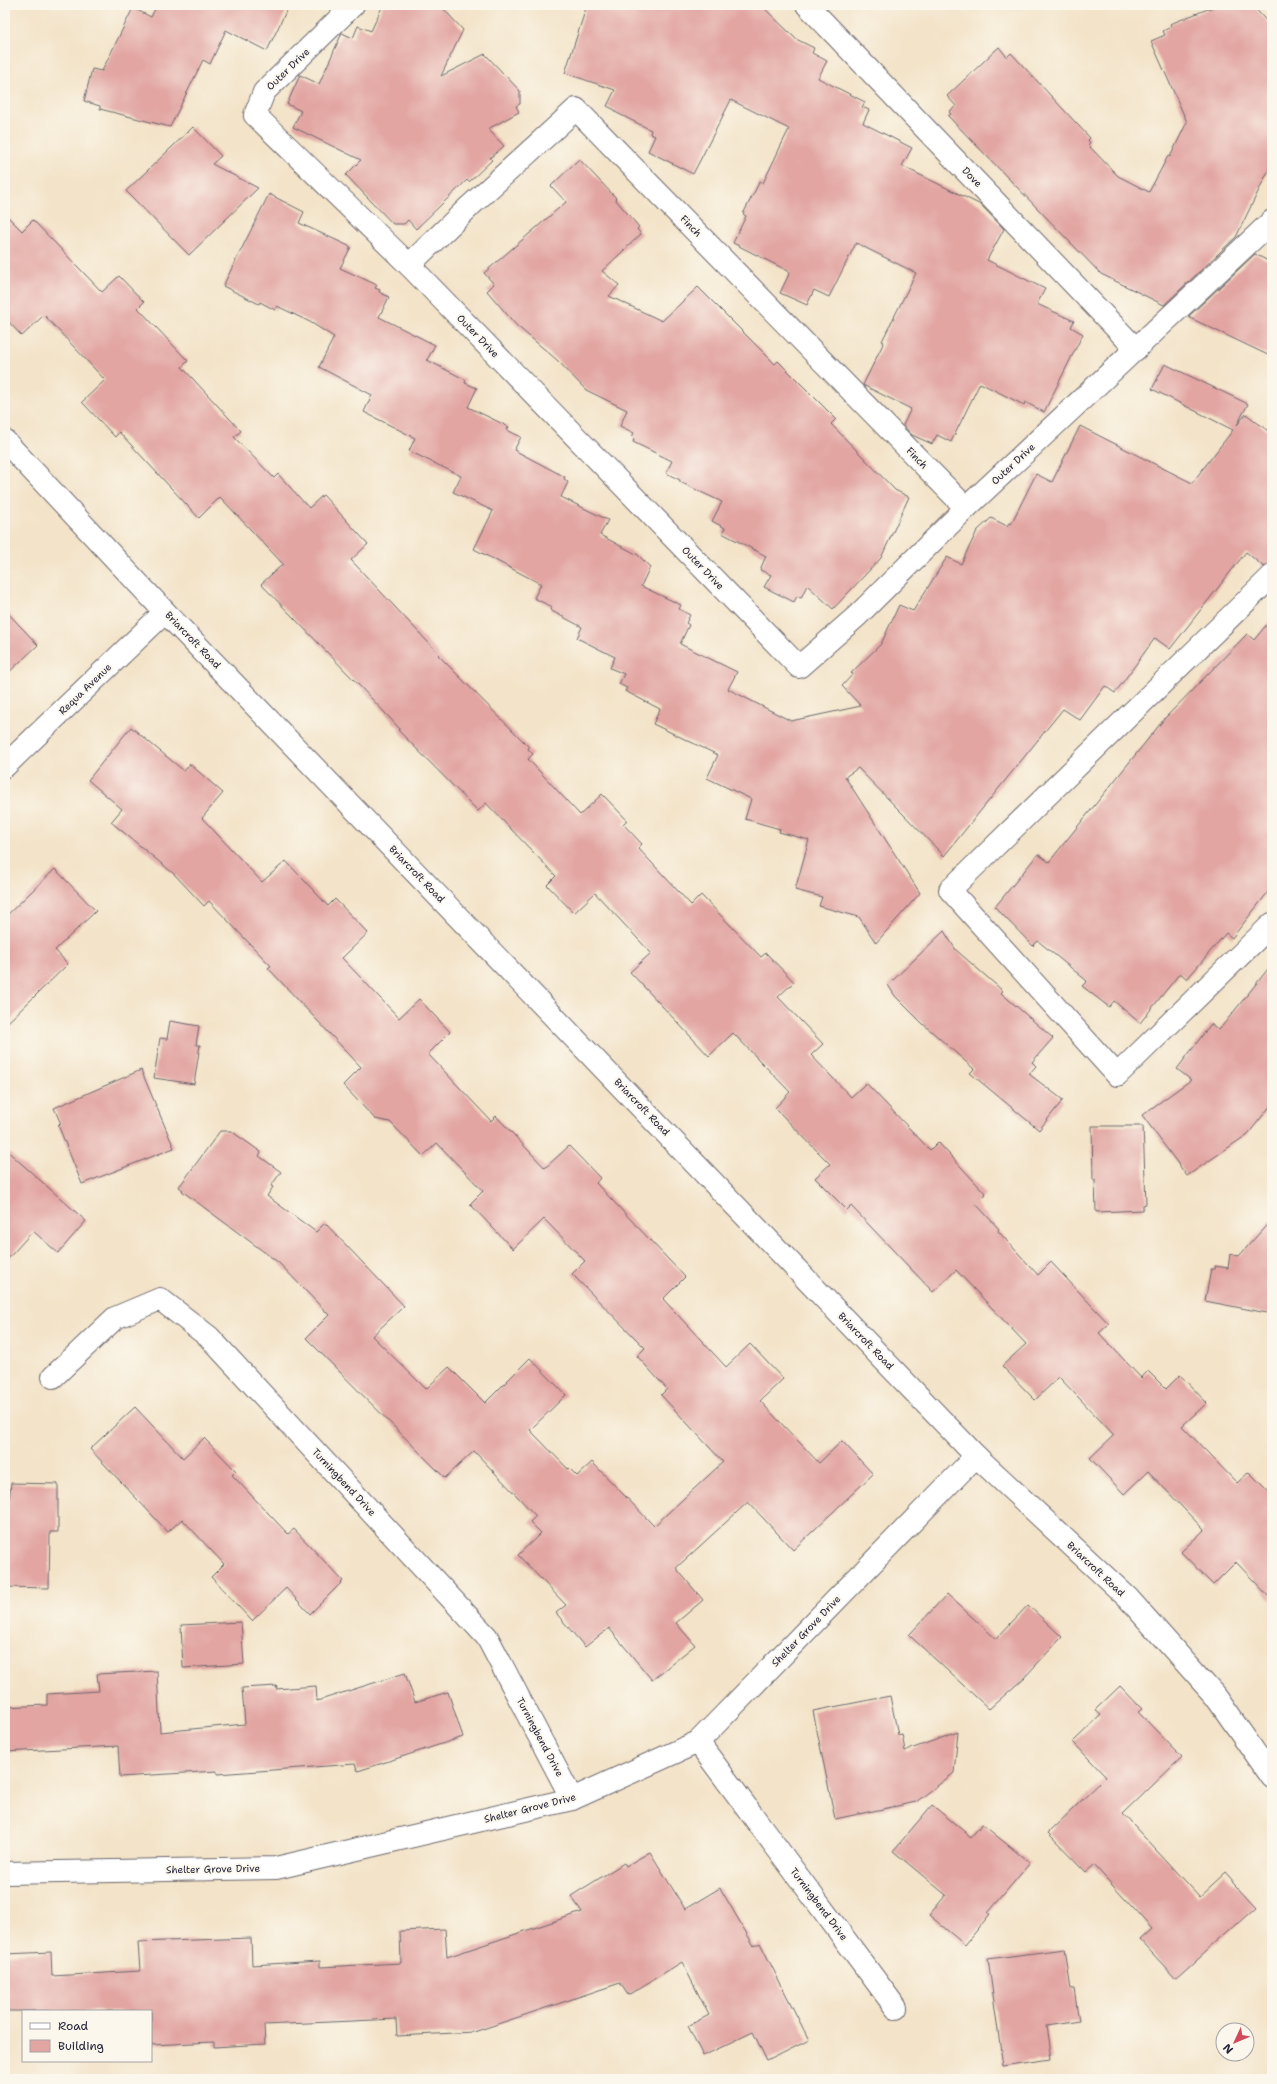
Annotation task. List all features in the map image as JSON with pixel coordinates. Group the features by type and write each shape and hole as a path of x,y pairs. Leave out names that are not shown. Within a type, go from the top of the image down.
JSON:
{"street":[{"name":"Outer Drive","path":"353,5 264,92 255,115 409,265 799,667 857,616 966,508 1272,221"},
{"name":"Dove","path":"808,5 1136,349"},
{"name":"Finch","path":"409,265 470,206 576,109 966,508"},
{"name":"Briarcroft Road","path":"5,441 165,612 976,1456 1128,1598 1216,1697 1272,1777"},
{"path":"1272,576 950,890 1117,1075 1272,924"},
{"name":"Requa Avenue","path":"5,766 165,612"},
{"name":"Turningbend Drive","path":"53,1377 116,1318 160,1299 209,1337 487,1637 572,1799"},
{"name":"Shelter Grove Drive","path":"5,1873 276,1868 572,1799 698,1742 976,1456"},
{"name":"Turningbend Drive","path":"698,1742 896,2008"}],"building":[{"path":"157,5 289,5 267,51 226,30 210,64 203,60 170,127 100,109 100,106 84,101 92,69 102,71 133,8 151,17"},
{"path":"383,5 440,5 463,30 441,76 485,54 520,91 520,104 516,106 519,112 488,129 504,146 490,158 492,160 469,182 467,180 416,229 408,220 404,224 393,224 346,175 361,160 293,127 301,111 287,104 300,75 319,84 342,33 353,38 358,26 371,31"},
{"path":"587,5 761,5 796,39 814,48 812,53 827,61 818,78 865,102 862,107 869,110 863,123 912,148 902,166 981,205 1004,229 987,260 1045,289 1037,304 1074,321 1071,327 1083,334 1044,412 1025,402 1024,405 980,383 951,442 937,435 932,444 912,435 903,425 911,409 863,385 884,342 882,341 916,273 856,243 829,297 814,290 807,305 780,293 790,272 733,243 746,216 743,214 760,181 763,183 789,129 731,100 693,174 648,151 655,136 650,134 651,130 615,112 615,110 607,106 615,90 565,73"},
{"path":"1218,5 1252,5 1272,27 1272,163 1236,237 1164,305 1101,274 948,116 951,114 949,112 956,106 947,96 999,47 1007,57 1011,53 1090,138 1088,140 1090,143 1088,145 1118,176 1149,192 1168,156 1170,157 1187,122 1151,41 1165,35 1163,31 1171,27 1170,24"},
{"path":"193,127 221,156 212,164 258,188 189,255 126,191"},
{"path":"579,159 616,198 615,199 639,227 637,229 641,234 602,271 619,285 609,296 662,321 698,287 775,364 778,361 836,419 831,424 895,490 909,497 881,558 833,609 807,585 801,598 797,596 794,602 764,587 771,575 760,570 766,556 722,533 725,528 712,521 722,502 680,482 680,480 666,473 672,461 633,442 634,439 632,437 634,433 620,426 627,410 586,390 557,360 516,325 487,291 494,284 484,273 566,202 551,186"},
{"path":"269,194 304,212 299,223 351,247 340,268 377,285 375,288 380,290 379,292 389,297 379,317 435,345 427,360 466,380 465,383 477,388 468,407 509,427 507,430 521,437 514,450 565,477 564,479 568,482 561,497 608,520 600,535 638,555 650,567 641,586 681,605 679,609 690,615 686,623 689,625 680,644 737,672 728,689 791,721 861,706 842,686 853,674 851,673 881,644 899,605 913,611 947,557 961,564 977,531 991,518 1007,526 1009,523 1011,524 1036,474 1052,482 1080,426 1192,483 1233,430 1152,389 1165,364 1248,404 1237,425 1246,414 1272,434 1272,564 1264,567 1246,552 1170,649 1155,638 1115,693 1105,686 1080,720 1063,709 944,856 858,768 845,777 920,893 876,943 859,917 819,906 822,897 795,890 809,840 779,832 780,829 745,819 751,799 707,778 718,755 653,724 660,709 625,691 627,688 619,684 624,674 610,668 615,657 577,638 582,627 550,610 552,607 534,598 541,584 474,549 493,511 453,492 461,476 409,451 415,438 364,412 372,395 319,367 334,337 310,322 277,306 275,310 260,302 259,304 223,286"},
{"path":"5,214 22,231 33,220 102,292 119,276 144,302 138,308 188,361 182,367 241,431 234,437 274,478 278,474 309,508 323,495 368,544 351,560 439,654 438,655 529,747 528,749 533,754 528,759 580,815 602,794 627,820 623,824 642,844 638,848 691,905 701,895 761,957 766,953 794,982 778,997 823,1044 811,1055 851,1097 866,1083 930,1150 938,1142 986,1194 976,1204 999,1229 998,1231 1038,1275 1051,1262 1109,1324 1099,1333 1141,1378 1148,1371 1166,1389 1180,1375 1207,1403 1182,1426 1237,1483 1249,1472 1272,1495 1272,1600 1236,1562 1213,1585 1181,1552 1204,1530 1148,1471 1124,1494 1090,1458 1114,1435 1059,1377 1035,1400 1002,1366 1026,1344 956,1270 933,1292 851,1206 847,1210 815,1178 830,1164 775,1108 790,1092 733,1033 709,1056 630,972 651,953 595,893 574,913 547,885 556,876 486,803 478,811 398,730 400,729 261,584 283,564 220,497 199,518 119,432 115,437 82,402 105,380 44,315 22,336 5,318"},
{"path":"1255,254 1272,263 1272,357 1188,317"},
{"path":"5,610 38,645 5,676"},
{"path":"1272,618 1272,887 1232,938 1226,933 1187,979 1180,973 1140,1023 1114,1001 1109,1007 1082,986 1087,981 1038,941 1033,946 995,907 1038,854 1049,862 1165,718 1247,634 1254,640"},
{"path":"131,727 184,771 190,764 223,793 202,818 262,882 286,861 328,906 335,899 368,933 342,958 399,1018 419,999 450,1032 428,1054 491,1121 496,1116 545,1168 569,1146 600,1178 596,1183 685,1277 663,1299 726,1367 750,1344 783,1379 760,1401 819,1463 842,1441 873,1474 793,1550 748,1502 676,1568 703,1600 676,1623 695,1645 652,1680 609,1628 585,1647 556,1613 566,1605 518,1555 541,1533 530,1522 536,1516 474,1451 445,1478 306,1338 329,1315 279,1263 182,1191 183,1190 179,1187 220,1131 231,1131 261,1152 259,1156 281,1172 271,1186 273,1187 267,1196 316,1232 325,1223 404,1306 372,1336 426,1389 449,1367 485,1403 530,1358 566,1395 530,1430 568,1469 569,1468 577,1476 592,1462 654,1526 723,1462 661,1395 667,1389 637,1356 645,1348 572,1274 585,1261 544,1219 513,1249 470,1204 483,1191 437,1143 423,1156 390,1122 375,1119 343,1085 361,1067 268,968 271,966 209,901 204,906 174,874 111,822 122,809 88,780"},
{"path":"55,869 96,911 55,950 68,964 5,1025 5,917"},
{"path":"944,931 956,950 1003,991 1001,993 1053,1038 1032,1062 1036,1066 1029,1074 1063,1100 1039,1130 970,1073 974,1069 922,1023 895,996 888,985"},
{"path":"1272,964 1272,1104 1248,1134 1187,1176 1142,1115 1191,1080 1177,1069 1211,1024 1219,1030"},
{"path":"170,1021 199,1026 196,1045 200,1045 194,1084 154,1078 160,1038 167,1039"},
{"path":"141,1070 174,1148 82,1184 58,1125 61,1124 54,1108"},
{"path":"1092,1126 1143,1126 1146,1204 1143,1205 1143,1210 1096,1212 1095,1180 1093,1180"},
{"path":"5,1149 86,1221 58,1253 33,1231 5,1262"},
{"path":"1272,1219 1272,1314 1205,1301 1211,1269 1214,1269 1215,1266 1228,1268 1230,1254 1239,1256"},
{"path":"135,1407 183,1458 204,1438 236,1471 232,1475 288,1534 294,1529 343,1581 310,1614 286,1588 252,1621 211,1577 224,1564 182,1519 168,1532 90,1449"},
{"path":"11,1483 58,1484 58,1532 50,1532 49,1588 5,1587 5,1518 7,1518"},
{"path":"947,1594 996,1639 1028,1605 1062,1637 1024,1678 989,1709 909,1635"},
{"path":"241,1622 244,1664 183,1668 181,1625"},
{"path":"157,1671 160,1732 245,1724 242,1688 277,1686 276,1689 316,1686 317,1701 405,1673 415,1702 448,1692 463,1737 358,1771 355,1764 217,1774 217,1771 120,1777 118,1746 5,1752 5,1707 47,1705 47,1694 99,1691 97,1674"},
{"path":"1120,1686 1142,1709 1138,1712 1182,1757 1123,1814 1199,1897 1225,1873 1256,1907 1176,1979 1140,1940 1152,1929 1094,1865 1086,1872 1048,1833 1106,1777 1073,1742 1101,1715 1095,1710"},
{"path":"890,1696 898,1735 902,1734 905,1751 958,1732 954,1773 916,1802 835,1819 813,1711"},
{"path":"932,1805 971,1837 982,1824 1030,1863 988,1913 990,1914 965,1945 929,1915 946,1895 893,1851"},
{"path":"650,1852 685,1909 720,1888 754,1946 760,1943 809,2040 767,2061 753,2032 703,2056 688,2026 709,2015 682,1962 628,1995 620,1983 474,2032 397,2036 396,2019 264,2025 265,2044 214,2047 214,2042 152,2045 152,2010 5,2011 5,1954 51,1952 52,1976 140,1971 138,1942 251,1938 252,1965 320,1961 320,1967 401,1963 400,1931 445,1929 447,1957 582,1912 571,1896 624,1863 626,1866"},
{"path":"1065,1949 1071,1989 1074,1989 1079,2021 1046,2026 1051,2059 1003,2066 988,1959"}]}
